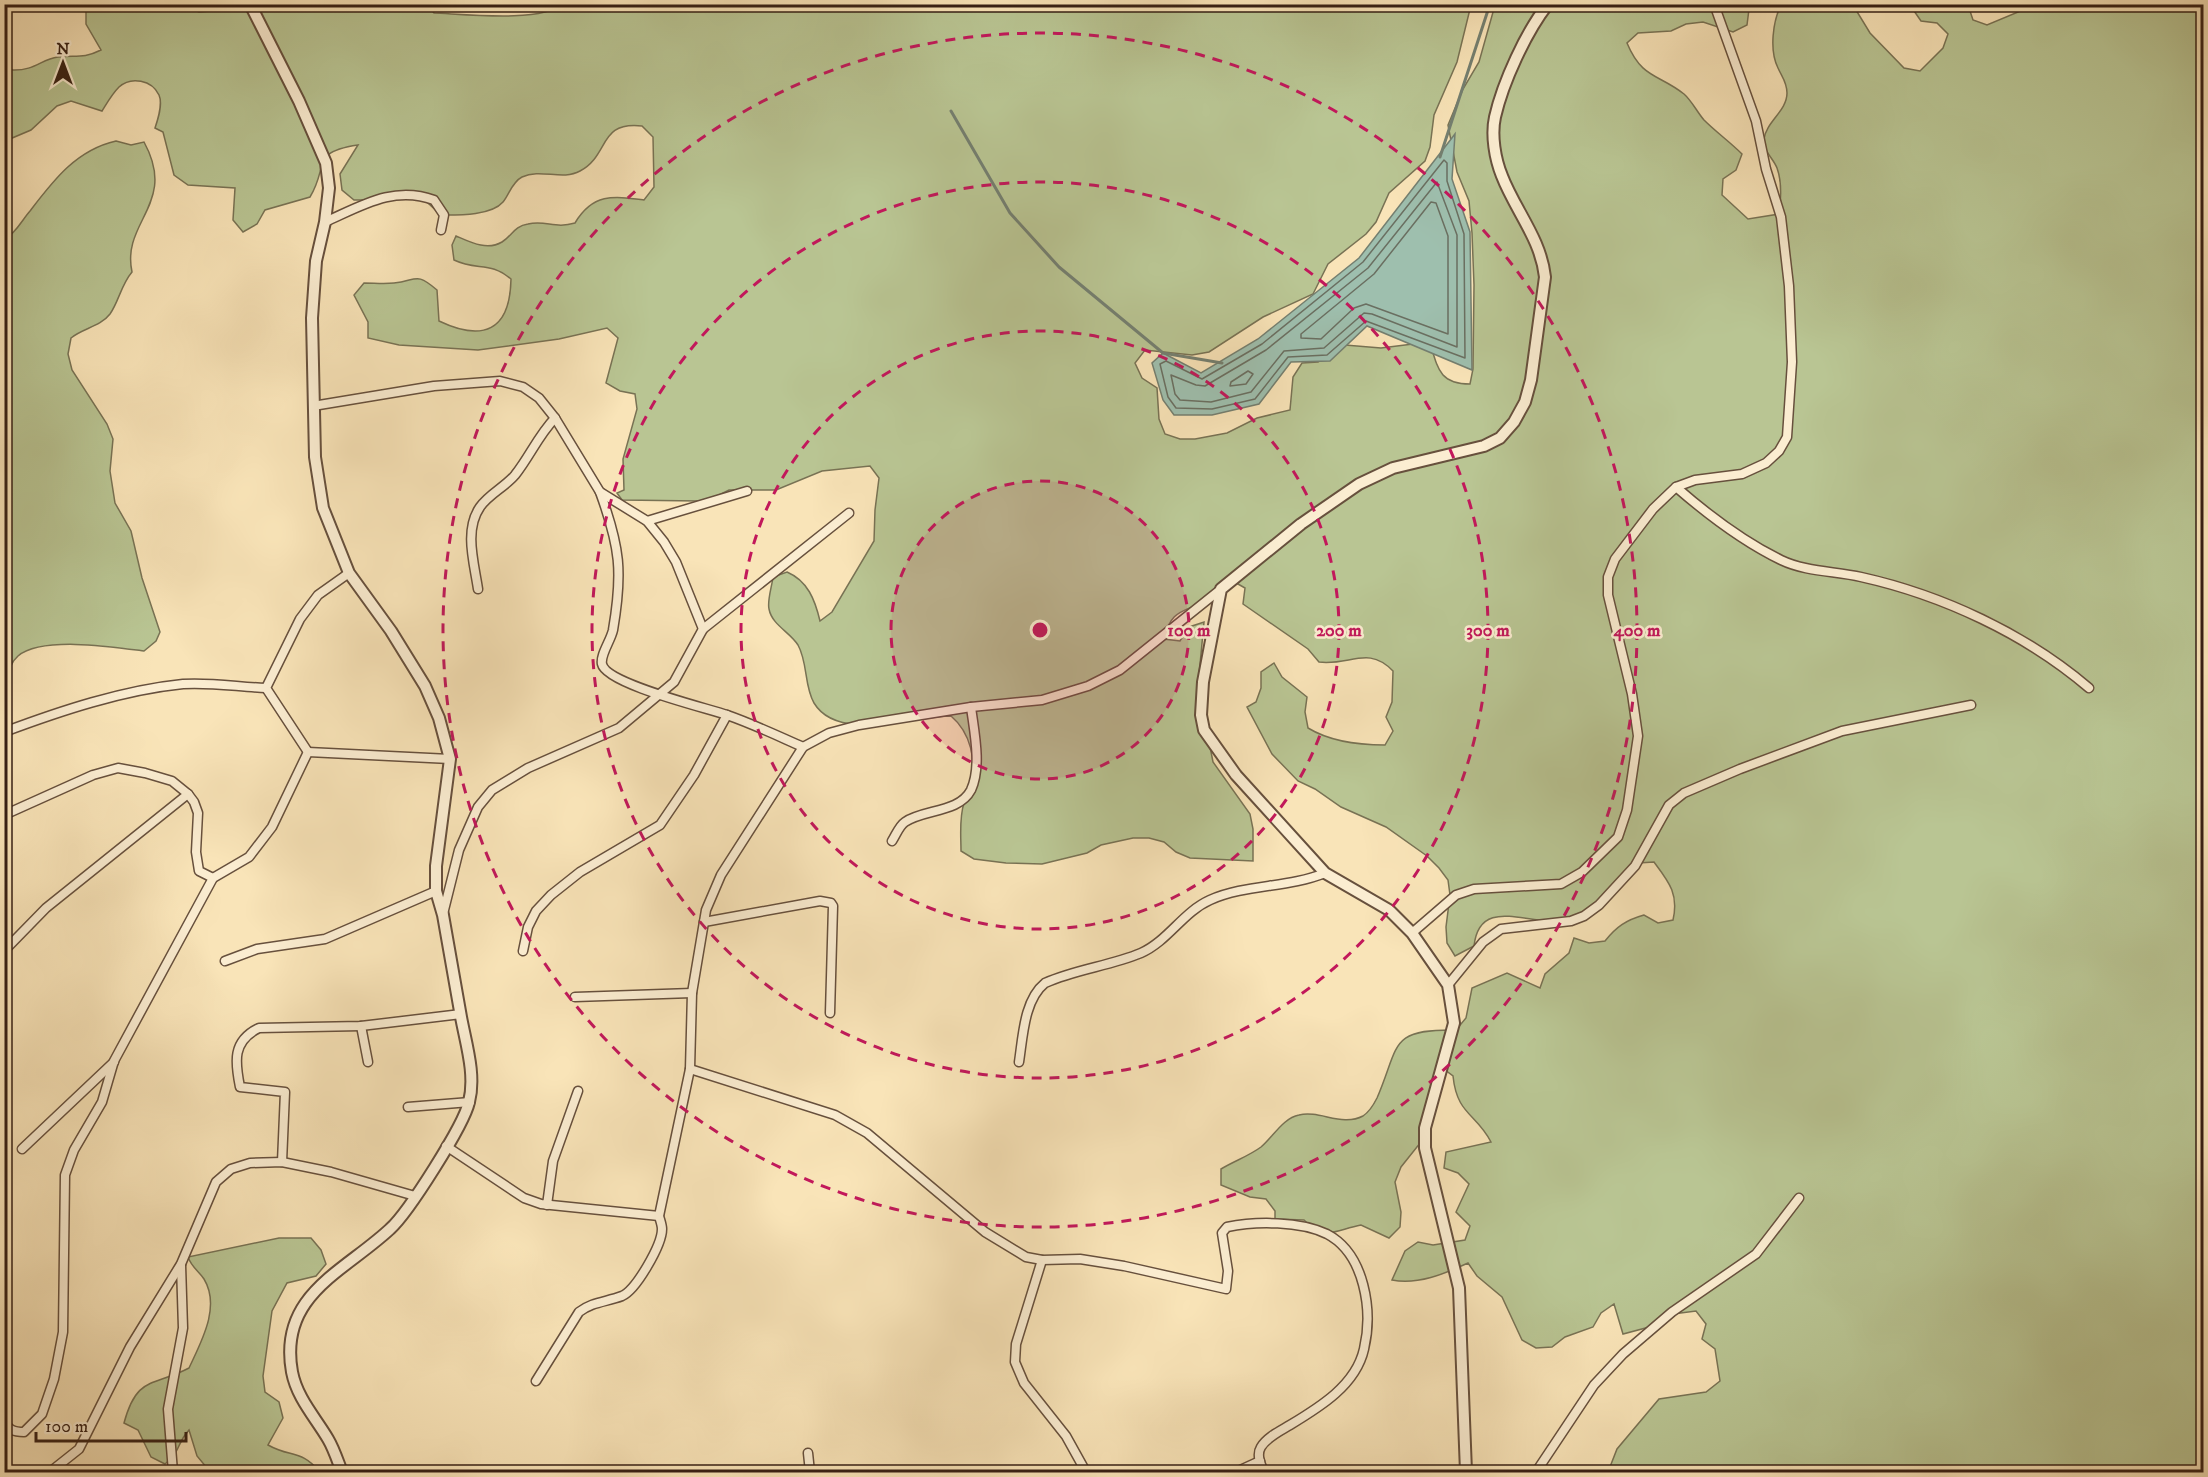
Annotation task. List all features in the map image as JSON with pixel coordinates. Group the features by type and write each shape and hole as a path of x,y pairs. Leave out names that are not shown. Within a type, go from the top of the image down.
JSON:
{"street":[{"path":"250,4 299,101 326,163 329,188 326,222 316,261 312,318 315,457 323,508 349,573 392,631 425,686 439,718 450,759 448,790 438,835 436,891 443,915 471,1062 470,1102 415,1196 392,1228 324,1281 310,1296 294,1322 290,1351 292,1374 304,1405 329,1440 342,1473"},
{"path":"536,1380 579,1312 587,1306 622,1295 644,1271 660,1239 662,1230 659,1216 690,1069 692,993 704,922 721,875 803,747 829,733 859,724 971,706 1042,700 1088,686 1120,670 1301,524 1359,483 1393,468 1484,446 1500,438 1514,422 1525,402 1531,380 1545,277 1543,262 1535,240 1502,176 1495,147 1495,118 1514,66 1548,4"},
{"path":"1412,933 1456,895 1474,889 1561,884 1582,872 1618,837 1630,798 1638,736 1632,694 1608,595 1608,577 1615,560 1653,509 1676,487 1695,480 1742,474 1766,463 1779,451 1787,437 1790,415 1789,286 1781,217 1766,169 1756,121 1714,4"},
{"path":"326,222 380,197 406,194 434,200 444,215 441,230"},
{"path":"313,406 434,386 500,381 523,387 539,398 555,418 600,492 611,523 619,563 620,586 611,640 602,664 614,676 659,696 727,715 803,747"},
{"path":"478,589 471,542 472,525 481,506 513,477 538,436 555,418"},
{"path":"1676,487 1737,533 1782,561 1802,567 1860,576 1927,596 2025,639 2058,661 2089,688"},
{"path":"647,521 747,491"},
{"path":"600,492 647,521 664,542 676,562 703,629"},
{"path":"443,915 459,850 478,807 492,790 528,768 619,728 674,682 703,629 849,513"},
{"path":"266,688 300,619 318,595 349,573"},
{"path":"1221,589 1203,682 1201,715 1204,730 1236,775 1325,873 1389,910 1412,933 1448,985 1454,1023 1425,1128 1425,1148 1459,1288 1466,1473"},
{"path":"4,732 33,721 119,697 183,684 266,688"},
{"path":"266,688 308,752"},
{"path":"1448,985 1483,942 1501,929 1571,921 1584,916 1599,905 1635,866 1669,805 1684,793 1740,769 1842,732 1971,705"},
{"path":"892,841 905,822 952,806 971,790 975,773 975,741 971,706"},
{"path":"523,951 528,927 536,912 551,895 580,872 660,825 694,775 727,715"},
{"path":"308,752 450,759"},
{"path":"4,1420 7,1427 14,1432 24,1432 42,1414 54,1379 63,1332 65,1175 74,1150 102,1102 114,1061 213,878 249,857 272,827 308,752"},
{"path":"4,814 93,775 118,768 172,781 188,794 198,813 196,852 199,871 213,878"},
{"path":"4,951 46,908 188,794"},
{"path":"1019,1062 1029,1009 1036,990 1045,983 1141,952 1158,943 1188,914 1209,900 1249,888 1310,879 1325,873"},
{"path":"225,961 257,949 325,939 436,891"},
{"path":"704,922 820,901 831,903 833,906 830,1013"},
{"path":"574,997 692,993"},
{"path":"282,1162 285,1092 240,1087 234,1060 240,1043 248,1034 259,1028 362,1026 461,1014"},
{"path":"362,1026 369,1062"},
{"path":"22,1149 114,1061"},
{"path":"690,1069 835,1115 867,1133 985,1232 1026,1257 1042,1260 1080,1259 1124,1266 1226,1289 1228,1271 1222,1233 1227,1227 1272,1224 1310,1228 1329,1235 1357,1267 1363,1284 1368,1316 1364,1350 1348,1382 1320,1407 1268,1439 1260,1448 1260,1461 1264,1473"},
{"path":"547,1205 553,1161 578,1091"},
{"path":"408,1107 470,1102"},
{"path":"446,1146 524,1198 547,1205 659,1216"},
{"path":"50,1473 79,1449 130,1347 180,1264 216,1182 231,1169 250,1163 282,1162 331,1172 415,1196"},
{"path":"1536,1473 1594,1385 1623,1354 1672,1312 1756,1254 1799,1198"},
{"path":"1042,1260 1016,1344 1015,1362 1024,1383 1066,1436 1086,1473"},
{"path":"173,1473 168,1409 183,1328 180,1264"},
{"path":"808,1453 810,1473"},
{"path":"1236,1473 1260,1461"}],"green space":[{"path":"82,4 184,5 199,12 248,8 253,4 427,4 434,13 482,16 538,14 562,4 1471,5 1457,62 1434,115 1430,147 1425,161 1389,193 1376,222 1366,234 1328,264 1313,294 1263,317 1209,352 1192,355 1145,350 1135,363 1142,378 1157,388 1159,419 1165,434 1180,439 1195,439 1227,433 1257,418 1290,410 1293,377 1302,363 1318,362 1345,345 1381,348 1413,344 1431,346 1442,374 1453,381 1470,384 1473,369 1472,233 1469,201 1457,172 1448,125 1463,89 1479,62 1495,5 1617,4 1624,7 1627,4 1743,4 1749,9 1747,25 1733,32 1703,22 1686,24 1671,31 1638,33 1627,43 1645,70 1684,94 1704,120 1742,154 1736,170 1723,179 1722,195 1748,219 1779,214 1781,191 1779,173 1765,147 1764,139 1768,127 1784,105 1787,93 1775,61 1773,44 1774,27 1781,5 1853,5 1870,33 1904,68 1920,71 1943,48 1948,34 1937,23 1921,21 1912,8 1902,5 1968,5 1973,20 1987,25 2030,7 2203,5 2203,1472 1608,1472 1617,1449 1659,1399 1706,1392 1720,1381 1715,1349 1702,1339 1706,1324 1696,1311 1665,1315 1653,1326 1623,1334 1614,1304 1601,1313 1593,1327 1565,1337 1552,1347 1536,1348 1522,1340 1502,1297 1477,1276 1468,1263 1421,1280 1392,1280 1405,1251 1418,1242 1433,1245 1465,1240 1470,1226 1456,1212 1469,1184 1458,1173 1444,1168 1446,1152 1491,1142 1463,1106 1455,1089 1453,1076 1441,1067 1421,1142 1401,1167 1395,1182 1401,1212 1400,1227 1389,1238 1361,1225 1324,1233 1311,1227 1304,1220 1275,1219 1275,1211 1266,1199 1250,1197 1221,1185 1221,1169 1261,1147 1293,1117 1307,1114 1347,1120 1363,1116 1377,1098 1394,1053 1400,1044 1407,1037 1418,1033 1456,1030 1466,1018 1472,988 1507,973 1540,988 1545,974 1569,953 1574,938 1589,943 1605,941 1622,925 1644,915 1658,923 1673,920 1674,895 1654,862 1638,863 1582,919 1553,921 1502,916 1492,918 1483,923 1477,932 1474,946 1455,956 1447,943 1446,927 1450,895 1448,880 1439,868 1427,856 1386,827 1341,807 1315,789 1298,781 1272,754 1247,707 1256,702 1261,688 1261,672 1274,663 1282,677 1307,697 1305,712 1308,728 1326,737 1345,742 1385,745 1393,731 1386,717 1392,702 1393,671 1384,663 1367,658 1319,662 1308,649 1243,604 1245,588 1231,580 1211,597 1175,616 1164,639 1180,641 1189,627 1204,622 1198,686 1213,762 1250,814 1253,829 1253,861 1190,858 1176,852 1164,842 1149,838 1133,838 1101,845 1087,853 1042,864 974,859 961,851 961,815 972,786 973,766 967,739 958,723 951,716 858,725 840,722 825,715 811,696 798,645 777,624 769,609 773,577 787,572 800,580 810,592 820,621 832,612 874,541 879,478 870,466 822,471 776,490 729,490 699,501 622,500 617,493 624,490 623,459 637,409 635,394 620,391 606,383 618,338 607,328 559,339 478,350 399,345 368,338 368,322 354,295 364,283 390,283 420,279 437,290 439,321 469,331 481,331 499,321 506,310 511,279 490,268 454,260 452,245 456,236 479,245 496,245 523,225 575,223 589,206 597,201 613,198 644,200 654,187 653,137 642,126 628,126 611,134 596,157 580,171 566,175 537,174 522,177 498,207 464,215 441,215 417,193 385,200 354,200 342,190 340,174 358,145 343,148 327,156 310,197 265,210 257,224 243,232 233,220 235,188 188,185 174,175 163,132 155,128 160,112 159,95 151,86 141,81 129,82 119,87 102,111 71,101 57,106 31,130 5,141 4,57 12,70 20,70 52,58 84,56 101,50 86,24 86,8"},
{"path":"116,141 131,145 144,142 153,163 155,181 152,197 134,239 131,254 132,272 113,309 101,322 71,338 68,354 72,370 107,424 113,439 110,471 115,503 131,531 142,578 160,632 156,641 144,651 79,644 44,646 29,650 13,662 5,685 5,239 16,230 57,178 77,159 102,145"},
{"path":"279,1238 311,1238 321,1250 326,1264 316,1276 287,1283 272,1311 263,1376 265,1392 279,1402 283,1418 268,1445 307,1460 320,1472 207,1472 207,1468 197,1456 189,1430 174,1455 165,1464 151,1457 138,1430 124,1423 129,1408 141,1390 189,1368 204,1336 210,1313 209,1290 188,1257"}],"water":[{"path":"1455,134 1452,179 1470,232 1472,370 1367,326 1330,361 1291,362 1259,404 1212,415 1174,415 1163,400 1152,363 1163,353 1201,373 1258,339 1359,258"}],"waterway":[{"path":"1440,157 1490,4"},
{"path":"951,111 1010,213 1059,267 1163,353 1222,363"}]}
